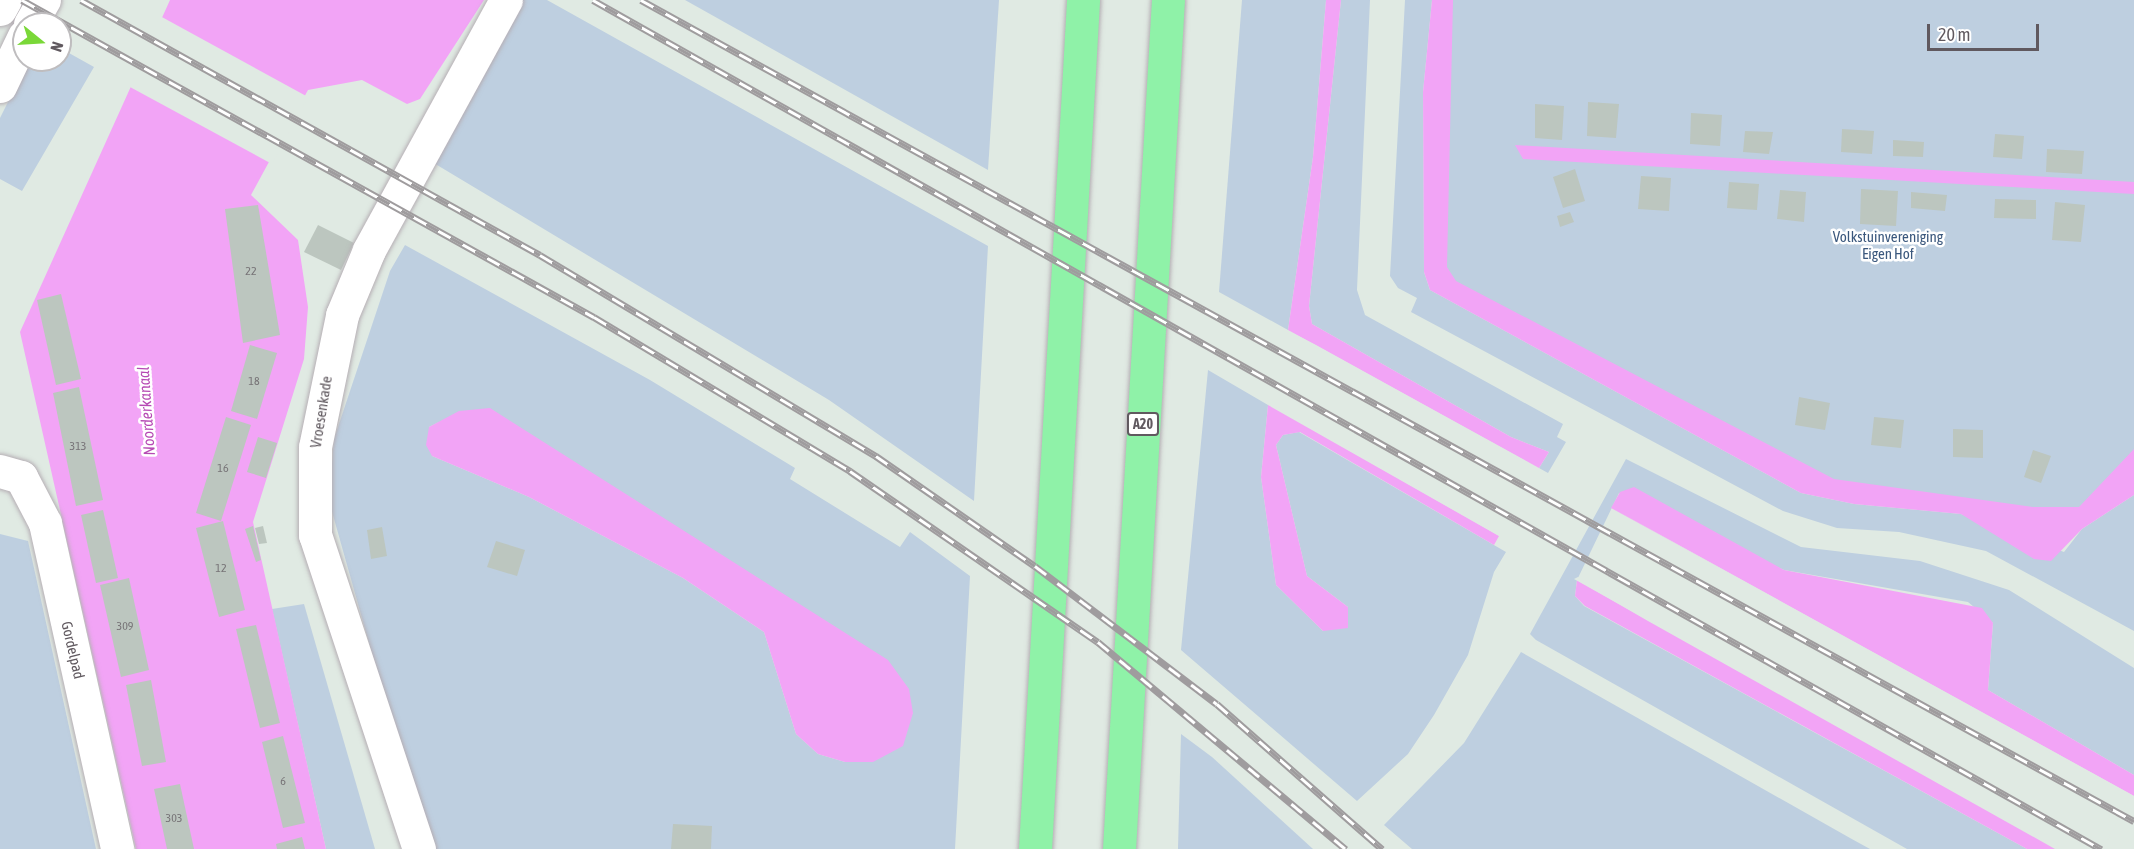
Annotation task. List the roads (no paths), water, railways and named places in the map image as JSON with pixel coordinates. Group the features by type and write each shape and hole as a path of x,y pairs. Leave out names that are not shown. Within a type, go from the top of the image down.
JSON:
{"highway":[{"path":"1035,849 1083,0"},
{"name":"A20","path":"1119,849 1168,0"}],"street":[{"path":"0,9 5,0"},
{"name":"Vroesenkade","path":"419,849 315,535 315,447 342,315 369,250 506,0"},
{"path":"0,86 12,61"},
{"name":"Gordelpad","path":"0,471 21,477 45,523 117,849"}],"water":[{"name":"Noorderkanaal","path":"170,0 484,0 420,99 407,104 362,80 308,90 251,195 298,240 308,307 304,359 253,522 326,849 136,849 20,332"},
{"path":"1326,0 1341,0 1309,306 1312,324 1511,437 1549,452 1539,468 1288,330 1313,157"},
{"path":"1432,0 1453,0 1447,267 1456,281 1834,479 2033,507 2079,507 2134,449 2134,495 2082,529 2051,561 2034,559 1961,514 1854,504 1801,493 1430,290 1424,272 1423,92"},
{"path":"1515,145 2134,182 2134,194 1523,159"},
{"path":"1268,405 1499,536 1494,545 1300,432 1283,435 1276,445 1307,576 1348,607 1348,628 1323,631 1276,585 1261,477"},
{"path":"490,408 888,660 909,689 913,713 903,746 873,762 845,762 818,754 796,734 764,632 683,578 529,497 432,456 426,445 429,427 459,411"},
{"path":"1634,487 1784,570 1982,608 1993,623 1988,690 2134,775 2134,796 1611,508 1620,492"},
{"path":"1577,580 2055,849 2027,849 1585,606 1575,596"}],"railway":[{"path":"22,0 594,317 850,471 1098,642 1346,849"},
{"path":"81,0 540,255 876,456 1035,566 1217,704 1382,849"},
{"path":"593,0 2101,849"},
{"path":"641,0 2134,821"}],"park label":[{"name":"Volkstuinvereniging Eigen Hof","path":"1888,244"}]}
